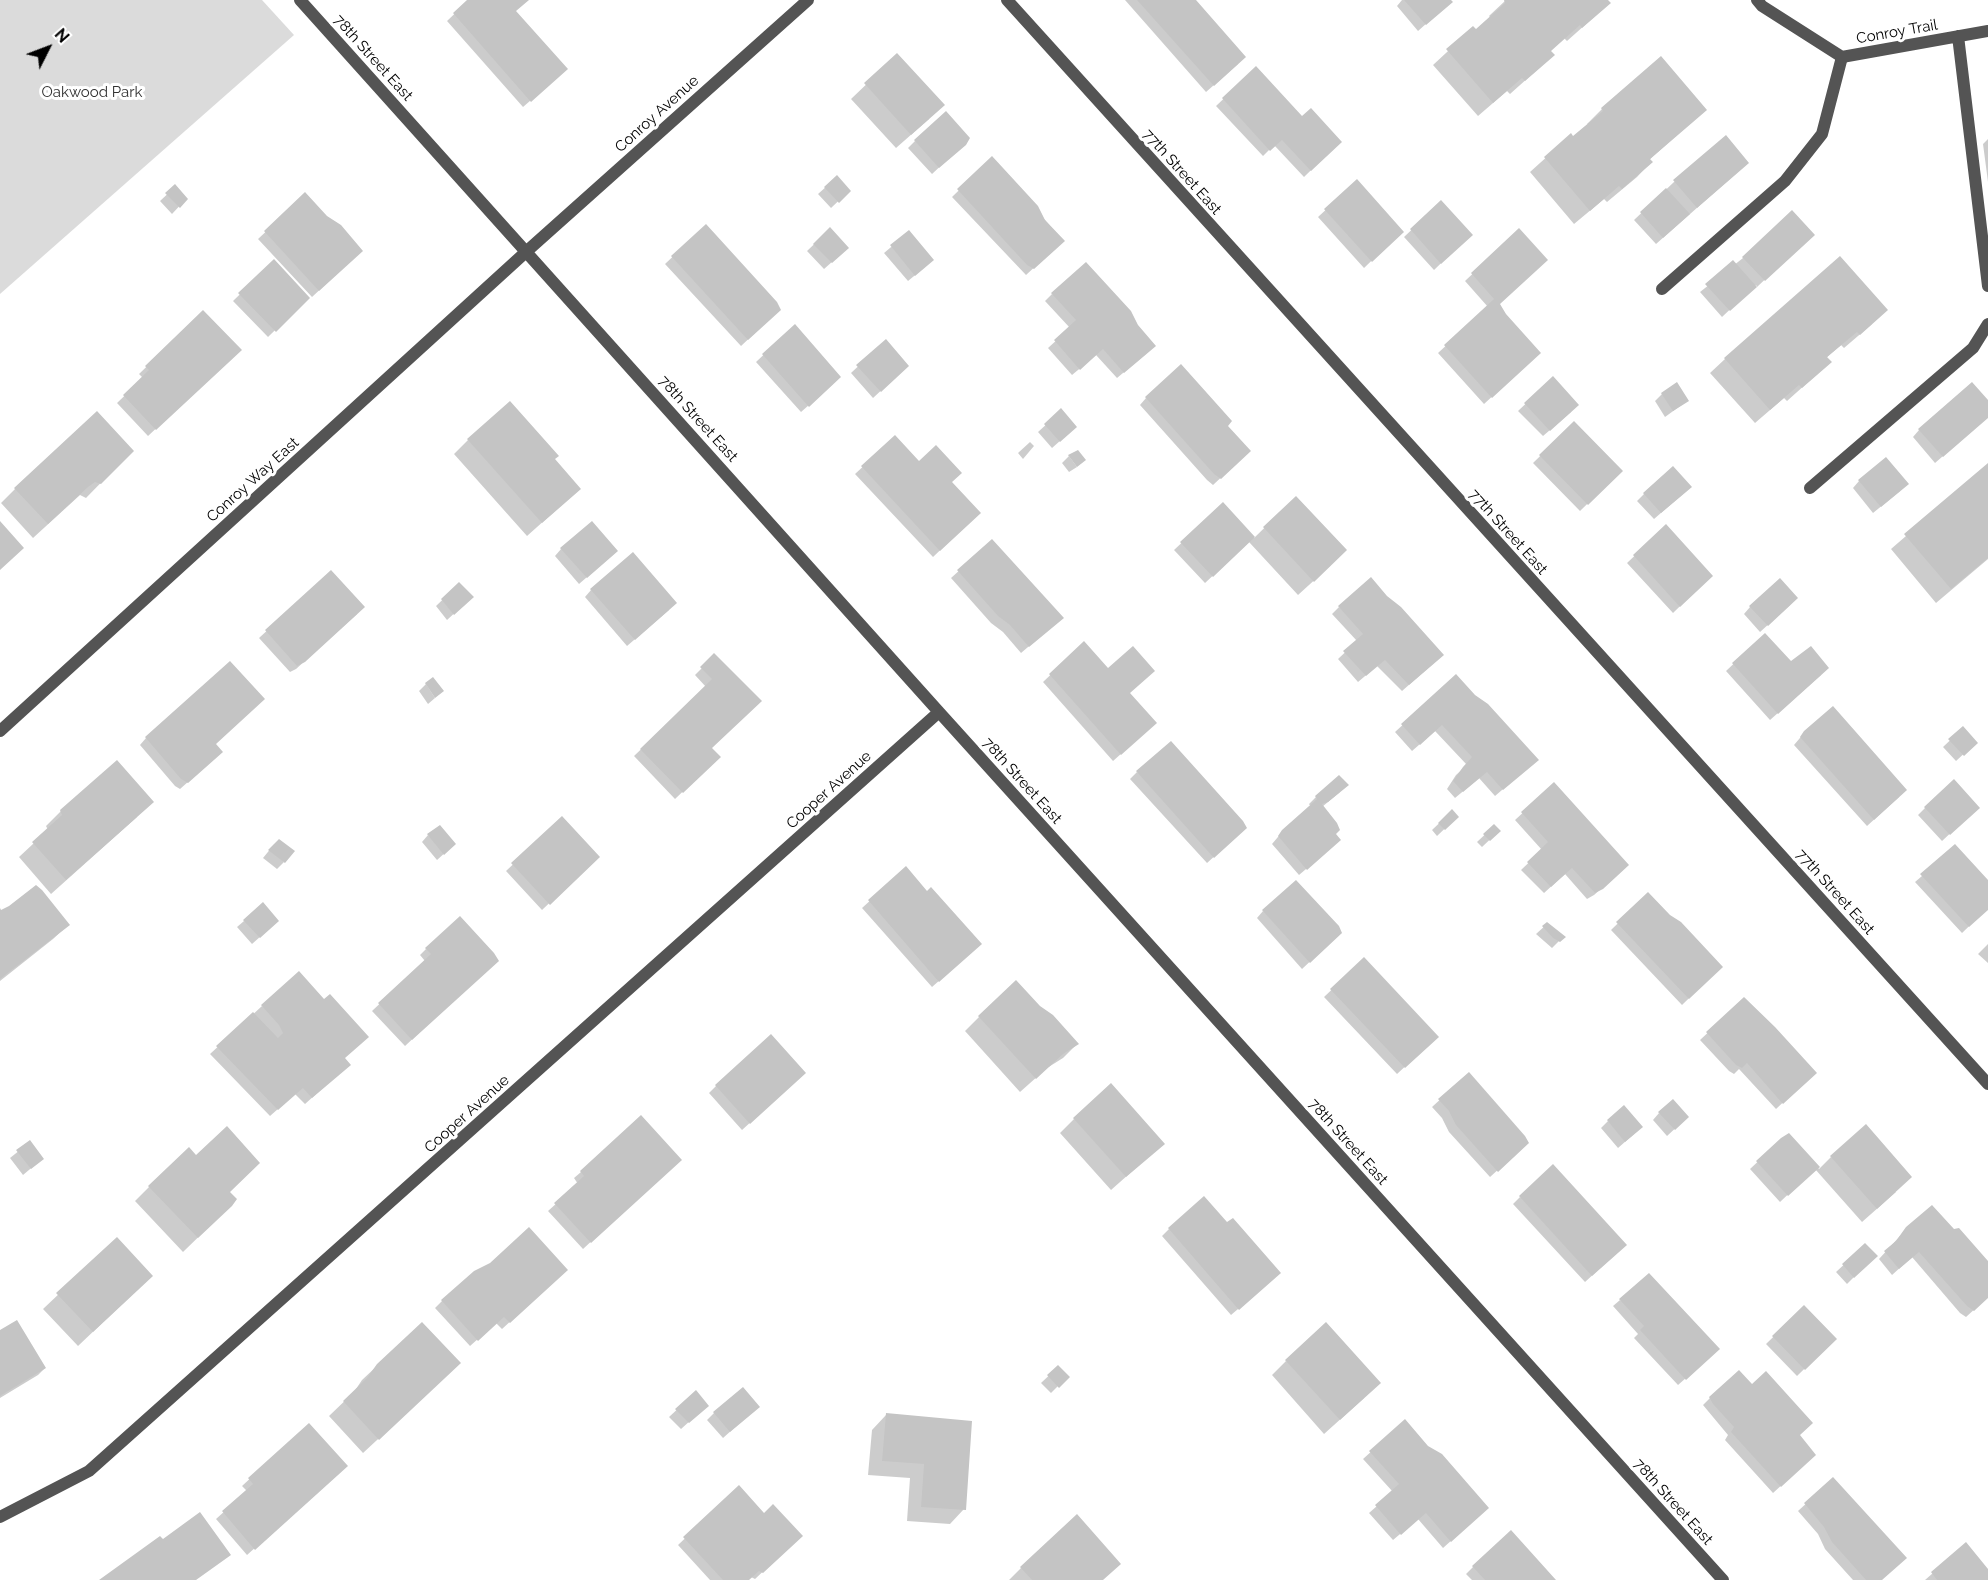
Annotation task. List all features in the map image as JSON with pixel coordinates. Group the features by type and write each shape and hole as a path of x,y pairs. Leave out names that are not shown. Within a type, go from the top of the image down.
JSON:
{"street":[{"name":"78th Street East","path":"300,0 1723,1580"},
{"name":"Conroy Avenue","path":"527,251 808,0"},
{"name":"77th Street East","path":"1007,0 1988,1084"},
{"name":"Conroy Trail","path":"1757,0 1762,6 1842,57 1988,32"},
{"path":"1958,36 1988,286"},
{"path":"1662,289 1785,181 1822,134 1842,57"},
{"name":"Conroy Way East","path":"0,731 527,251"},
{"path":"1809,488 1973,348 1988,324"},
{"name":"Cooper Avenue","path":"0,1517 89,1471 939,712"}],"green space":[{"name":"Oakwood Park","path":"0,0 262,0 294,35 0,294"}],"building":[{"path":"467,0 529,0 516,11 568,69 531,102 453,13"},
{"path":"1137,0 1196,0 1246,57 1214,86"},
{"path":"1404,0 1451,0 1453,2 1426,25"},
{"path":"1504,0 1608,0 1611,3 1582,28 1580,25 1551,51 1555,55 1525,81 1522,78 1493,103 1446,49 1473,26 1476,29 1505,3"},
{"path":"897,53 945,105 911,135 864,83"},
{"path":"1661,56 1707,110 1650,159 1653,162 1622,189 1619,186 1590,211 1544,157 1571,133 1573,136 1603,111 1601,108"},
{"path":"1256,66 1302,116 1311,108 1342,142 1311,171 1282,140 1270,151 1222,98"},
{"path":"946,111 970,138 966,145 939,168 914,140"},
{"path":"1726,135 1749,163 1697,208 1673,180"},
{"path":"992,156 1038,206 1045,220 1065,241 1034,269 1027,265 957,189"},
{"path":"837,175 851,191 839,203 824,187"},
{"path":"1357,179 1404,232 1372,262 1324,209"},
{"path":"175,184 188,199 180,208 165,193"},
{"path":"1666,188 1690,214 1663,238 1640,212"},
{"path":"305,192 327,216 341,225 363,251 319,291 264,231"},
{"path":"1441,200 1473,235 1441,264 1410,229"},
{"path":"1792,210 1815,235 1765,281 1742,257"},
{"path":"706,224 777,302 781,310 748,340 671,256"},
{"path":"830,227 849,248 832,263 813,244"},
{"path":"1519,228 1548,260 1500,304 1506,314 1541,353 1492,398 1444,345 1494,299 1471,273"},
{"path":"909,230 934,260 915,276 890,245"},
{"path":"1840,256 1888,310 1860,335 1857,332 1827,357 1832,362 1802,388 1799,385 1770,410 1724,358"},
{"path":"274,259 310,298 276,332 238,293"},
{"path":"1733,260 1757,287 1730,311 1705,284"},
{"path":"1086,262 1131,311 1138,325 1156,346 1124,373 1103,349 1080,370 1054,340 1076,320 1051,293"},
{"path":"203,310 242,350 156,430 123,395 149,370 145,366"},
{"path":"795,324 841,377 809,407 762,354"},
{"path":"886,339 909,366 881,392 856,365"},
{"path":"1181,364 1232,421 1228,426 1251,451 1221,479 1145,397"},
{"path":"1553,376 1579,405 1550,431 1524,403"},
{"path":"1677,382 1689,401 1673,411 1661,393"},
{"path":"1972,382 1988,400 1988,418 1943,457 1918,429"},
{"path":"510,401 559,456 555,459 581,489 542,523 467,439"},
{"path":"1061,408 1077,427 1060,442 1044,424"},
{"path":"97,411 134,451 101,484 95,482 88,487 48,524 14,488"},
{"path":"1574,421 1623,471 1588,505 1539,455"},
{"path":"895,435 919,461 936,445 962,473 952,482 981,513 940,551 861,466"},
{"path":"1078,450 1086,460 1077,467 1068,455"},
{"path":"1886,457 1909,484 1881,507 1858,480"},
{"path":"1988,463 1988,558 1951,589 1904,534"},
{"path":"1673,466 1692,487 1661,513 1643,493"},
{"path":"1296,496 1347,550 1314,582 1263,527"},
{"path":"1223,502 1255,537 1213,577 1180,542"},
{"path":"0,521 24,548 0,570"},
{"path":"592,521 618,551 587,578 560,548"},
{"path":"1666,524 1713,576 1680,607 1633,555"},
{"path":"992,539 1064,618 1029,647 957,570"},
{"path":"633,552 677,603 635,640 590,589"},
{"path":"331,570 365,607 305,662 297,666 265,630"},
{"path":"1371,577 1444,655 1409,685 1385,660 1366,676 1343,651 1363,634 1338,606"},
{"path":"1780,578 1798,598 1768,626 1749,606"},
{"path":"459,582 474,597 454,615 441,599"},
{"path":"1765,633 1791,661 1811,646 1829,668 1778,714 1732,663"},
{"path":"1084,641 1108,668 1133,646 1155,671 1130,693 1157,723 1121,755 1049,674"},
{"path":"714,653 762,701 712,748 721,757 683,793 640,749 712,679 700,667"},
{"path":"230,661 265,699 216,744 223,752 188,783 181,779 145,737"},
{"path":"1456,674 1475,695 1488,704 1539,760 1503,790 1487,772 1463,792 1453,781 1472,757 1442,725 1420,745 1401,724"},
{"path":"433,677 444,691 435,698 425,683"},
{"path":"1833,706 1907,790 1874,820 1800,737"},
{"path":"1963,726 1978,743 1964,756 1948,739"},
{"path":"1171,741 1247,828 1214,858 1136,771"},
{"path":"117,760 154,802 66,880 32,842 62,815 60,810"},
{"path":"1339,775 1349,785 1328,802 1322,804 1337,823 1340,830 1336,834 1341,840 1307,870 1278,836 1317,799 1315,796"},
{"path":"1954,779 1980,808 1950,835 1924,807"},
{"path":"1554,782 1629,865 1603,889 1595,893 1572,868 1551,887 1527,862 1548,842 1521,812"},
{"path":"1452,809 1459,817 1445,830 1438,823"},
{"path":"562,816 600,857 550,905 511,863"},
{"path":"1494,824 1501,831 1490,841 1483,834"},
{"path":"440,825 456,844 444,855 427,834"},
{"path":"279,839 295,851 285,863 268,850"},
{"path":"1955,844 1988,880 1988,910 1969,927 1920,874"},
{"path":"906,866 927,891 931,887 982,944 939,982 868,900"},
{"path":"1296,880 1339,926 1342,933 1310,963 1262,910"},
{"path":"36,885 70,925 0,979 0,908 1,910 9,906"},
{"path":"1648,892 1670,915 1681,922 1723,967 1689,999 1616,922"},
{"path":"263,902 279,921 260,938 243,920"},
{"path":"460,916 499,961 412,1040 378,1003 431,954 425,948"},
{"path":"1547,922 1566,937 1560,942 1553,938 1542,926"},
{"path":"1364,957 1439,1037 1405,1068 1330,989"},
{"path":"299,971 324,999 330,994 369,1037 345,1058 351,1065 312,1098 303,1088 278,1110 216,1046 253,1012 278,1038 283,1033 279,1025 261,1005"},
{"path":"1016,980 1040,1006 1053,1015 1079,1044 1063,1054 1036,1079 978,1016"},
{"path":"1744,997 1817,1073 1783,1104 1747,1063 1742,1068 1736,1065 1706,1032"},
{"path":"771,1034 806,1073 750,1124 715,1085"},
{"path":"1469,1072 1529,1143 1498,1172 1456,1125 1449,1111 1438,1099"},
{"path":"1111,1083 1165,1144 1126,1177 1073,1118"},
{"path":"1673,1099 1689,1117 1675,1130 1658,1112"},
{"path":"1624,1105 1643,1127 1625,1142 1607,1120"},
{"path":"641,1115 682,1160 591,1243 554,1203 584,1176 580,1171"},
{"path":"1866,1124 1912,1177 1877,1209 1830,1156"},
{"path":"227,1126 260,1163 230,1192 237,1199 232,1206 198,1238 148,1186 189,1147 196,1155"},
{"path":"1789,1133 1820,1167 1788,1196 1756,1161"},
{"path":"30,1140 44,1159 31,1169 16,1150"},
{"path":"1553,1164 1627,1245 1592,1276 1519,1196"},
{"path":"1204,1196 1227,1222 1233,1218 1281,1273 1239,1310 1168,1228"},
{"path":"1932,1205 1954,1229 1959,1228 1988,1261 1988,1298 1974,1311 1919,1252 1899,1269 1884,1251 1896,1241 1906,1227"},
{"path":"529,1227 568,1270 510,1323 504,1317 478,1341 441,1300 474,1271 490,1263"},
{"path":"117,1237 153,1276 93,1332 56,1293"},
{"path":"1865,1243 1878,1256 1854,1278 1842,1264"},
{"path":"1649,1273 1720,1349 1686,1380 1640,1330 1644,1326 1619,1299"},
{"path":"1804,1305 1837,1339 1805,1370 1772,1336"},
{"path":"17,1320 46,1368 0,1396 0,1330"},
{"path":"422,1322 461,1363 379,1440 343,1401 367,1378 377,1364"},
{"path":"1326,1322 1381,1383 1340,1420 1285,1360"},
{"path":"1058,1365 1070,1377 1059,1388 1047,1375"},
{"path":"1739,1370 1752,1384 1766,1371 1813,1423 1800,1435 1816,1455 1781,1487 1731,1432 1734,1427 1709,1397"},
{"path":"743,1387 760,1407 730,1432 713,1412"},
{"path":"696,1390 709,1406 689,1423 675,1409"},
{"path":"886,1413 972,1421 966,1510 921,1507 924,1464 882,1461"},
{"path":"1405,1419 1428,1446 1442,1454 1489,1508 1451,1542 1426,1513 1401,1535 1375,1505 1399,1484 1369,1451"},
{"path":"309,1423 348,1466 255,1550 222,1511 253,1484 248,1478"},
{"path":"1833,1477 1907,1558 1882,1580 1866,1580 1832,1542 1824,1527 1804,1503"},
{"path":"739,1485 764,1513 773,1504 803,1536 763,1573 759,1571 749,1580 723,1580 683,1537"},
{"path":"200,1512 231,1555 196,1580 99,1580 160,1536 163,1539"},
{"path":"1077,1514 1121,1564 1103,1580 1032,1580 1020,1567"},
{"path":"1511,1530 1556,1580 1485,1580 1472,1566"},
{"path":"1966,1542 1988,1569 1988,1580 1937,1580 1931,1572"}]}
